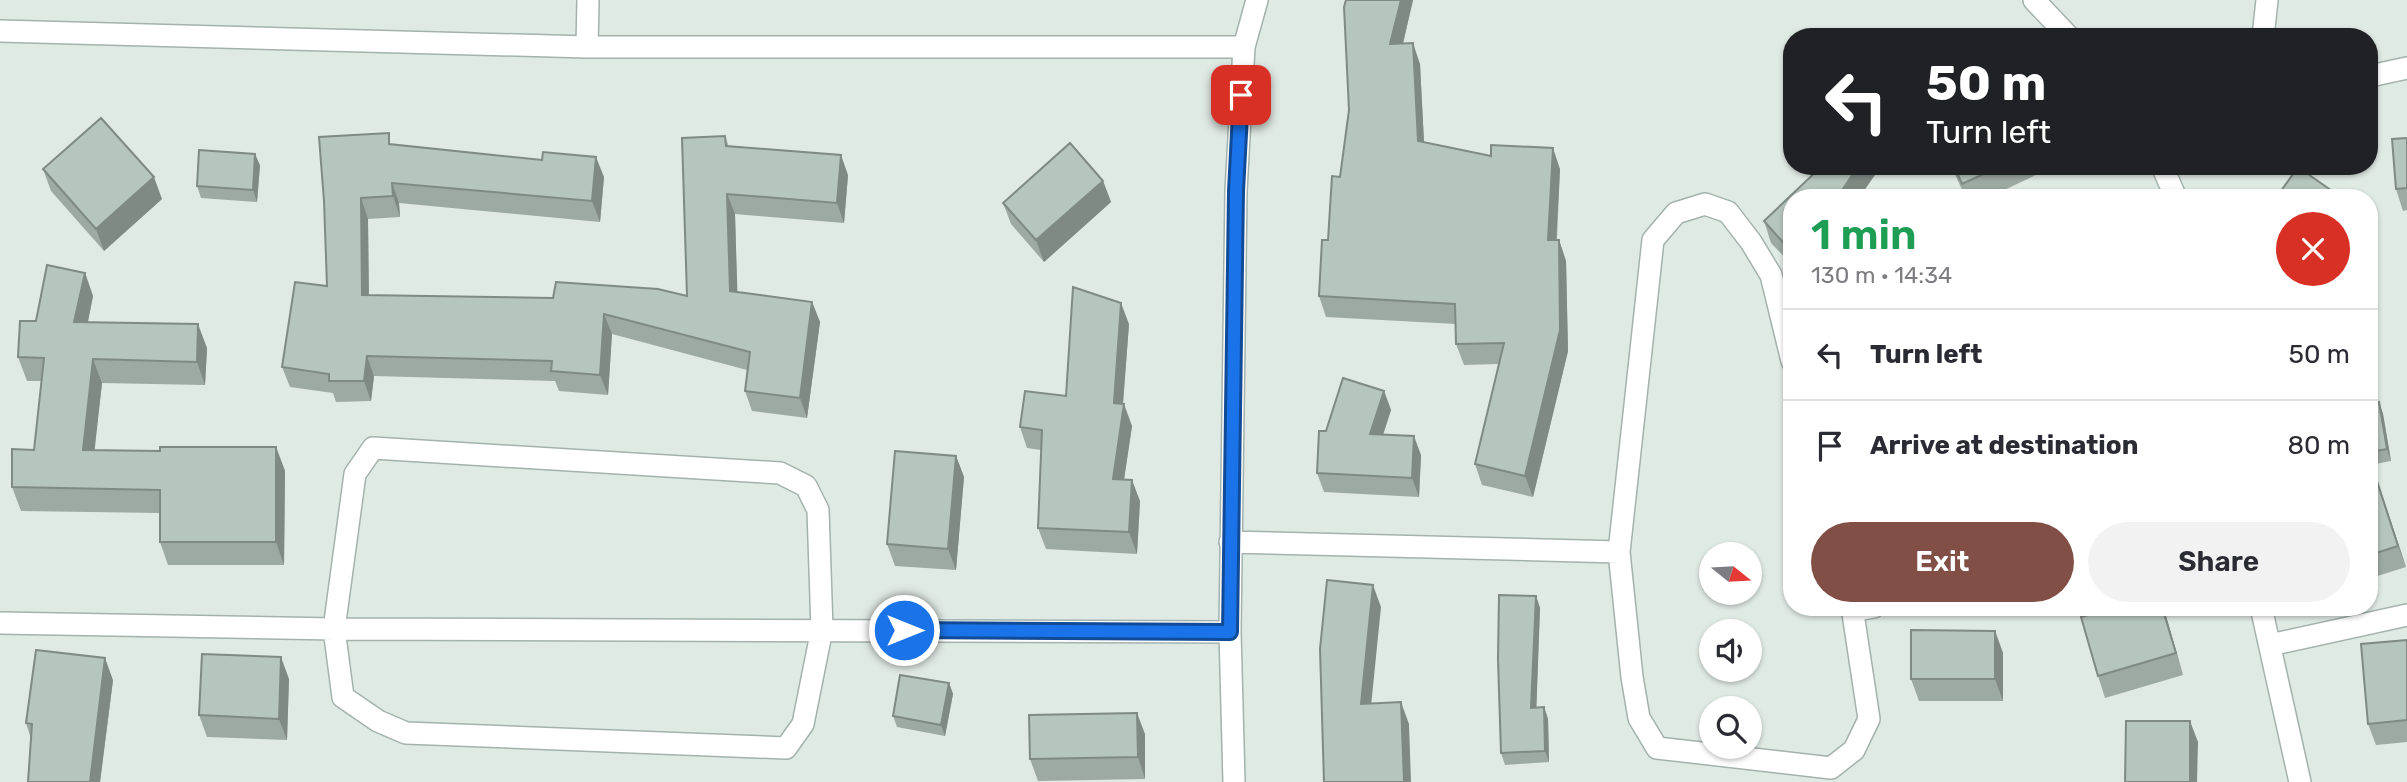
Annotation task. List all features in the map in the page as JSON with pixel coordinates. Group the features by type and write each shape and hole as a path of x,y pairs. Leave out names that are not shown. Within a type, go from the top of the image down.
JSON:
{"street":[{"path":"587,47 588,0"},
{"path":"1234,782 1230,542 1236,191 1244,47 1257,0"},
{"path":"2034,0 2060,28"},
{"path":"2264,28 2267,0"},
{"path":"0,32 587,47 1244,47"},
{"path":"2378,74 2407,68"},
{"path":"1783,324 1771,275 1728,212 1705,204 1676,213 1653,240 1619,552 1639,718 1657,748 1831,768 1854,750 1869,719 1853,616"},
{"path":"373,449 780,472 806,486 818,510 822,629 803,724 786,748 406,733 378,721 342,697 334,629 355,474 373,449"},
{"path":"1230,542 1619,552"},
{"path":"2270,645 2407,615"},
{"path":"2263,616 2300,782"},
{"path":"0,623 334,629 1230,632"}],"building":[{"path":"1346,0 1401,0 1390,44 1413,43 1418,141 1491,156 1491,145 1553,148 1548,240 1559,240 1560,330 1525,476 1475,464 1504,343 1456,344 1455,304 1319,296 1322,240 1328,240 1332,176 1340,177 1349,110 1344,7"},
{"path":"101,118 154,177 96,229 43,169"},
{"path":"389,133 389,144 542,160 543,152 596,157 592,201 392,183 393,196 361,198 362,295 553,298 556,282 658,289 687,296 682,138 725,136 726,146 841,155 837,203 727,194 730,291 812,302 800,398 745,391 750,352 604,314 600,375 551,371 552,361 367,356 364,381 329,381 329,374 282,367 295,282 327,286 319,137"},
{"path":"2407,138 2407,188 2396,189 2392,139"},
{"path":"1070,143 1103,181 1036,240 1003,203"},
{"path":"199,150 255,154 253,190 197,186"},
{"path":"1813,175 1852,175 1843,189 1798,189"},
{"path":"1958,175 1982,175 1962,184"},
{"path":"2292,175 2309,175 2329,189 2282,189"},
{"path":"1783,203 1783,242 1764,221"},
{"path":"47,265 85,273 74,322 198,324 197,362 93,359 83,450 160,451 160,447 276,447 276,542 160,542 160,490 12,487 12,449 34,450 44,358 18,357 20,321 36,321"},
{"path":"1073,287 1121,303 1114,403 1124,404 1113,479 1132,480 1129,532 1038,528 1042,430 1020,427 1025,391 1066,396"},
{"path":"1343,378 1384,391 1370,434 1414,436 1412,478 1317,473 1319,431 1326,431"},
{"path":"2378,402 2387,449 2378,451"},
{"path":"895,451 956,456 948,549 887,544"},
{"path":"2378,484 2398,546 2378,552"},
{"path":"1327,580 1373,585 1361,704 1401,702 1404,782 1324,782 1320,649"},
{"path":"1499,595 1536,596 1531,708 1544,707 1545,751 1501,753"},
{"path":"2165,616 2176,653 2098,676 2081,617"},
{"path":"1911,630 1995,631 1995,679 1911,679"},
{"path":"2407,640 2407,720 2368,724 2361,644"},
{"path":"36,650 105,658 90,782 28,782 32,724 26,723"},
{"path":"202,654 281,657 279,719 199,715"},
{"path":"900,675 949,683 941,725 893,716"},
{"path":"1137,713 1138,757 1030,759 1029,715"},
{"path":"2126,721 2190,721 2190,782 2125,782"}],"route":[{"path":"904,630 1230,632 1236,191 1241,95"}]}
